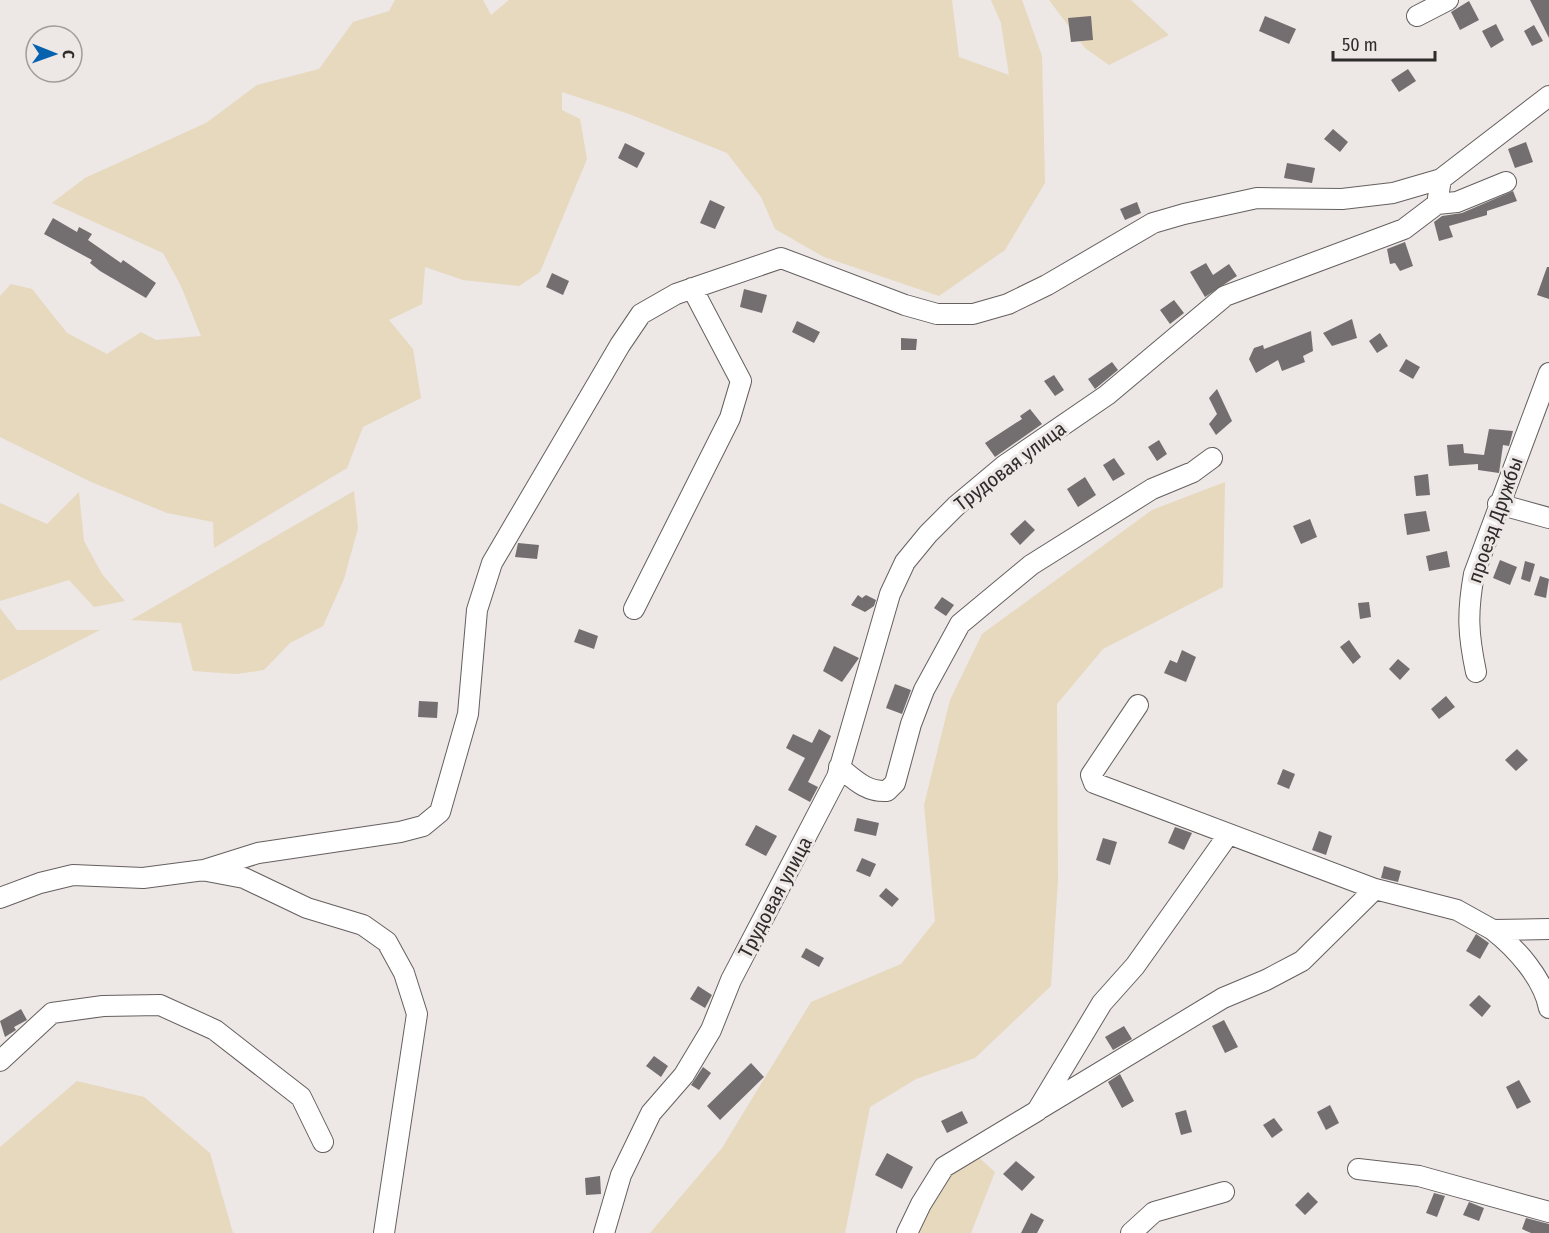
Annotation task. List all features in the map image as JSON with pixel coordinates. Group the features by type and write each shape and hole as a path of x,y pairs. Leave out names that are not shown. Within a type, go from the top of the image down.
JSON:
{"street":[{"path":"1418,16 1448,0"},
{"path":"0,898 40,883 73,876 143,878 204,870 258,853 400,832 423,826 440,812 448,792 455,753 468,714 477,610 492,563 620,345 641,314 692,288 781,258 904,305 937,314 973,314 1027,295 1153,224 1184,214 1257,198 1342,199 1393,193 1441,179 1549,96"},
{"path":"1441,179 1437,204 1457,202 1506,182"},
{"name":"Трудовая улица","path":"604,1233 621,1175 651,1113 684,1075 711,1030 731,980 816,819 839,767 890,594 905,562 956,506 1005,465 1107,395 1225,296 1404,229 1437,204"},
{"path":"634,609 730,418 741,381 692,288"},
{"name":"проезд Дружбы","path":"1476,672 1468,635 1468,603 1474,574 1498,504 1549,373"},
{"path":"839,767 862,786 874,792 887,791 895,783 911,724 924,690 960,624 1039,560 1152,489 1193,472 1212,458"},
{"path":"1498,504 1549,518"},
{"path":"1138,705 1091,776 1094,783 1375,889 1457,910 1493,930 1512,945 1547,995 1549,1008"},
{"path":"1037,1111 1102,1003 1135,966 1228,835"},
{"path":"204,870 244,878 308,908 363,926 387,942 404,974 417,1014 384,1233"},
{"path":"907,1233 921,1204 944,1167 1223,998 1266,980 1302,961 1375,889"},
{"path":"1493,930 1549,929"},
{"path":"0,1061 52,1013 103,1006 160,1005 215,1030 301,1097 323,1142"},
{"path":"1358,1169 1419,1176 1549,1212"},
{"path":"1131,1233 1154,1212 1224,1192"}],"shaded area":[{"path":"395,0 483,0 491,15 509,0 952,0 959,57 1009,75 1001,23 991,0 1022,0 1042,56 1045,183 1005,250 939,296 824,257 775,229 761,197 727,153 629,114 562,92 562,110 580,119 587,159 540,272 519,286 463,280 425,267 422,304 389,320 413,349 421,398 363,427 347,468 214,548 213,522 167,513 89,481 0,437 0,296 11,284 32,289 67,333 107,354 141,332 156,340 201,336 181,286 163,253 52,203 85,178 206,123 257,85 319,69 353,22 389,11"},
{"path":"1049,0 1131,0 1169,35 1109,65 1085,48"},
{"path":"1225,482 1223,587 1103,649 1057,704 1058,880 1051,986 975,1058 916,1079 870,1107 845,1233 650,1233 722,1148 811,1002 901,964 935,921 924,805 950,700 982,634 1152,510"},
{"path":"354,491 358,528 344,579 323,626 290,643 264,670 236,674 193,671 181,623 131,620"},
{"path":"79,492 84,541 102,574 125,601 94,607 69,580 0,601 0,503 47,524"},
{"path":"0,608 17,630 100,630 0,681"},
{"path":"77,1081 144,1097 210,1153 233,1233 0,1233 0,1147"},
{"path":"977,1156 995,1172 971,1233 917,1233 944,1176"}],"building":[{"path":"1530,0 1549,0 1549,38"},
{"path":"1469,1 1479,20 1460,30 1451,12"},
{"path":"1091,16 1093,40 1071,42 1068,18"},
{"path":"1265,16 1296,29 1289,44 1259,31"},
{"path":"1496,24 1504,40 1491,48 1482,31"},
{"path":"1534,25 1543,41 1532,46 1524,31"},
{"path":"1408,69 1416,81 1399,92 1391,80"},
{"path":"1333,129 1348,142 1340,152 1324,139"},
{"path":"1526,142 1533,162 1515,168 1508,149"},
{"path":"625,143 645,153 637,168 618,158"},
{"path":"1287,163 1315,168 1312,183 1284,178"},
{"path":"1513,191 1517,201 1487,211 1487,215 1449,226 1453,237 1439,241 1434,222 1442,216 1462,213"},
{"path":"710,200 725,207 715,229 700,223"},
{"path":"1137,202 1141,213 1125,220 1120,209"},
{"path":"53,218 77,232 79,227 92,234 88,240 121,263 123,260 156,283 146,298 100,271 90,263 92,260 44,234"},
{"path":"1405,242 1413,266 1400,271 1395,263 1390,264 1387,249"},
{"path":"1206,263 1213,275 1229,264 1237,276 1205,297 1190,272"},
{"path":"1547,267 1549,267 1549,299 1537,295"},
{"path":"552,273 569,281 563,295 546,287"},
{"path":"744,289 767,295 762,313 740,307"},
{"path":"1174,300 1184,313 1170,324 1160,310"},
{"path":"1352,319 1357,338 1332,346 1323,333"},
{"path":"797,321 820,332 814,343 792,332"},
{"path":"1311,331 1313,351 1303,356 1305,362 1282,371 1278,360 1256,373 1249,359 1254,348 1263,345 1264,349"},
{"path":"1380,333 1388,346 1377,353 1369,341"},
{"path":"901,338 917,339 916,350 901,350"},
{"path":"1406,359 1420,367 1413,379 1399,371"},
{"path":"1112,362 1118,370 1095,389 1088,379"},
{"path":"1054,375 1064,390 1055,396 1044,381"},
{"path":"1217,389 1232,421 1216,435 1209,424 1217,414 1209,398"},
{"path":"1030,409 1042,424 995,457 985,443 1022,419 1020,416"},
{"path":"1489,429 1513,431 1509,446 1503,445 1499,473 1478,470 1478,464 1449,466 1447,445 1463,444 1464,453 1484,455"},
{"path":"1159,440 1167,454 1157,461 1148,447"},
{"path":"1114,458 1125,474 1113,481 1103,465"},
{"path":"1428,474 1430,495 1416,496 1414,476"},
{"path":"1085,477 1096,495 1078,507 1067,489"},
{"path":"1426,511 1430,531 1407,535 1404,514"},
{"path":"1310,519 1317,537 1301,544 1293,526"},
{"path":"1025,520 1035,530 1020,545 1010,534"},
{"path":"518,543 539,545 537,559 515,557"},
{"path":"1447,551 1450,567 1429,571 1426,556"},
{"path":"1500,560 1517,567 1510,585 1493,578"},
{"path":"1525,561 1535,564 1530,582 1521,579"},
{"path":"1540,576 1549,579 1546,598 1534,595"},
{"path":"858,595 862,598 866,595 876,600 874,606 865,612 851,605"},
{"path":"942,597 954,605 946,616 934,608"},
{"path":"1369,602 1371,617 1360,619 1358,603"},
{"path":"579,629 598,636 594,649 574,642"},
{"path":"1349,640 1361,657 1353,664 1340,647"},
{"path":"834,646 859,658 842,682 823,671"},
{"path":"1182,650 1196,657 1186,682 1164,673 1170,660 1177,663"},
{"path":"1398,659 1410,669 1400,680 1389,669"},
{"path":"895,684 911,690 902,714 886,708"},
{"path":"1446,696 1455,707 1439,719 1431,709"},
{"path":"419,701 438,702 437,718 418,717"},
{"path":"819,729 831,736 808,782 818,787 810,802 788,790 805,758 786,748 793,734 812,743"},
{"path":"1517,749 1528,760 1516,771 1505,760"},
{"path":"1283,769 1295,774 1289,789 1277,784"},
{"path":"857,818 879,823 876,836 854,831"},
{"path":"756,825 777,836 766,856 745,845"},
{"path":"1175,827 1192,833 1184,850 1168,843"},
{"path":"1319,831 1332,836 1326,855 1312,850"},
{"path":"1103,838 1117,842 1110,865 1096,860"},
{"path":"862,858 876,864 870,877 856,871"},
{"path":"1384,866 1401,871 1398,882 1381,878"},
{"path":"886,888 899,899 892,907 879,896"},
{"path":"1476,934 1489,943 1480,959 1466,951"},
{"path":"806,948 824,958 819,967 801,957"},
{"path":"698,986 712,995 705,1008 690,999"},
{"path":"1479,995 1491,1006 1482,1017 1469,1005"},
{"path":"21,1009 27,1020 14,1027 16,1030 5,1037 0,1021"},
{"path":"1224,1020 1238,1047 1225,1053 1212,1026"},
{"path":"1124,1026 1132,1039 1113,1050 1105,1037"},
{"path":"654,1056 668,1066 661,1077 646,1066"},
{"path":"751,1063 764,1077 720,1120 707,1106"},
{"path":"703,1067 711,1073 699,1090 691,1085"},
{"path":"1120,1074 1134,1101 1122,1108 1108,1082"},
{"path":"1519,1080 1531,1102 1517,1109 1506,1087"},
{"path":"1330,1105 1339,1123 1326,1130 1317,1112"},
{"path":"1186,1110 1192,1132 1181,1135 1175,1113"},
{"path":"962,1111 968,1123 947,1133 941,1121"},
{"path":"1274,1118 1283,1130 1272,1138 1263,1125"},
{"path":"887,1153 913,1167 902,1189 875,1175"},
{"path":"1016,1161 1035,1177 1022,1191 1003,1174"},
{"path":"600,1176 601,1194 586,1195 585,1178"},
{"path":"1308,1192 1318,1202 1305,1215 1295,1205"},
{"path":"1434,1193 1445,1196 1437,1217 1426,1213"},
{"path":"1469,1202 1484,1208 1479,1221 1463,1215"},
{"path":"1031,1213 1044,1220 1037,1233 1021,1233"},
{"path":"1526,1218 1549,1224 1549,1233 1531,1233 1522,1229"}]}
